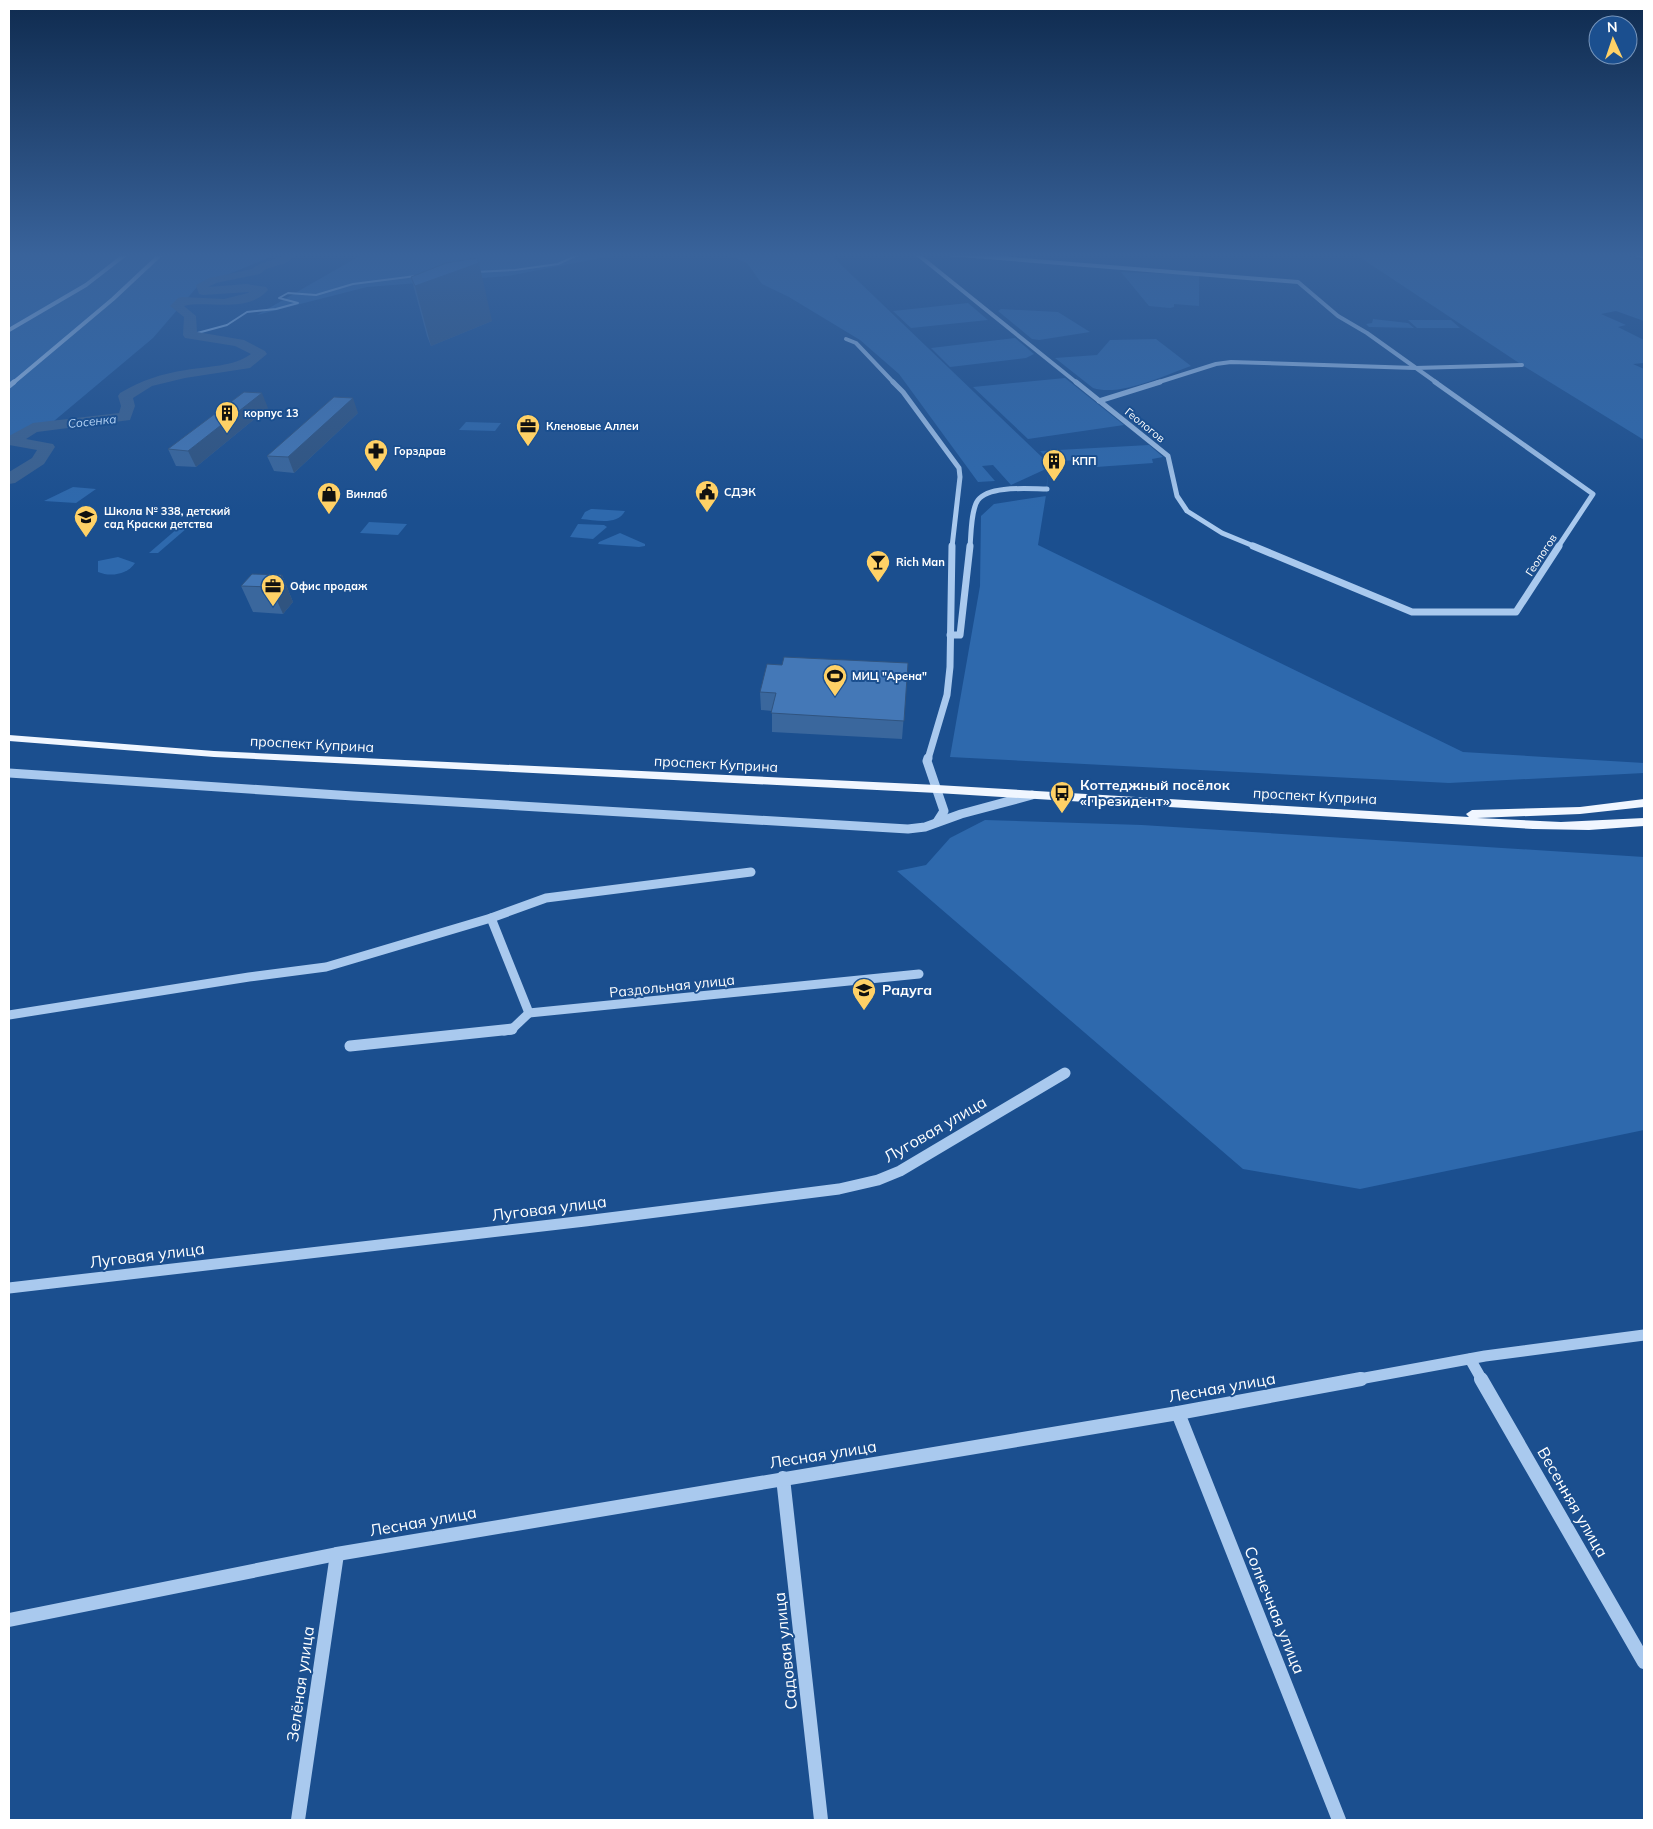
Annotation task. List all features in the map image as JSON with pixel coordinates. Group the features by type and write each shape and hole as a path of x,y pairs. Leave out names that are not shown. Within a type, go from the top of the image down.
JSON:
{"main road":[{"name":"проспект Куприна","path":"9,738 214,754 937,789 1422,816 1496,823 1555,825 1644,822"},
{"name":"проспект Куприна","path":"1422,816 1551,813 1619,808 1644,803"}],"street":[{"path":"9,386 65,339"},
{"path":"847,339 856,343 903,392 959,468 960,477 951,557 951,655 947,695 927,761 944,811 937,822"},
{"name":"Геологов","path":"1023,339 1168,456 1178,500 1184,511 1206,524 1412,612 1516,612 1593,494 1376,339"},
{"path":"1099,401 1216,364 1231,362 1415,368 1522,365"},
{"path":"950,635 960,635 973,520 977,501 986,494 997,491 1047,489"},
{"path":"9,772 890,828 925,826 1033,795"},
{"path":"9,1015 249,977 326,968 491,918 546,898 751,872"},
{"path":"350,1046 511,1030 529,1014 491,918"},
{"name":"Раздольная улица","path":"529,1014 918,974"},
{"name":"Луговая улица","path":"9,1288 585,1221 839,1189 878,1180 900,1170 1065,1073"},
{"name":"Лесная улица","path":"9,1620 337,1554 783,1478 1178,1414 1470,1359 1644,1335"},
{"name":"Весенняя улица","path":"1470,1359 1644,1662"},
{"name":"Солнечная улица","path":"1178,1414 1339,1820"},
{"name":"Садовая улица","path":"783,1478 821,1820"},
{"name":"Зелёная улица","path":"298,1820 337,1554"}],"shaded area":[{"path":"9,339 151,339 54,421 20,431 9,439"},
{"path":"919,339 1048,463 1048,468 1011,485 993,465 982,466 995,481 978,482 899,374 860,340"},
{"path":"1017,339 1034,354 1026,358 950,367 931,348"},
{"path":"1156,339 1191,366 1142,384 1116,390 1104,390 1093,388 1055,358 1097,355 1110,340"},
{"path":"1483,339 1644,340 1644,363 1633,364 1644,369 1644,440"},
{"path":"1065,378 1124,425 1028,439 973,387"},
{"path":"466,422 501,423 495,431 459,430"},
{"path":"1149,445 1163,457 1152,459 1153,463 1096,467 1092,460 1050,461 1040,451"},
{"path":"73,487 96,489 76,503 44,501"},
{"path":"1046,496 1038,545 1463,752 1644,763 1644,773 1449,783 950,757 980,586 981,516 994,504"},
{"path":"591,509 625,511 617,519 612,520 581,519 585,512"},
{"path":"185,522 194,522 158,553 149,553"},
{"path":"369,522 407,524 398,535 360,533"},
{"path":"578,524 604,525 607,527 593,539 570,537"},
{"path":"620,533 645,544 645,546 598,544"},
{"path":"118,557 135,563 128,570 118,574 98,572 98,561"},
{"path":"985,820 1142,825 1644,857 1644,1130 1360,1189 1243,1169 897,871 926,865 950,838"}],"building":[{"path":"244,392 262,393 188,451 168,449"},
{"path":"334,397 353,398 288,457 267,456"},
{"path":"252,574 282,575 271,587 241,586"},
{"name":"МИЦ \"Арена\"","path":"784,657 908,663 904,721 771,713 776,693 760,692 767,664 782,665"}],"waterway":[{"name":"Сосенка","path":"9,479 38,461 47,447 11,441 33,428 78,421 125,417 128,406 125,396 147,383 185,374 245,365 260,354 239,343 217,339"}],"place":[{"name":"корпус 13","path":"227,434"},
{"name":"Кленовые Аллеи","path":"528,447"},
{"name":"Горздрав","path":"376,472"},
{"name":"КПП","path":"1054,482"},
{"name":"СДЭК","path":"707,513"},
{"name":"Винлаб","path":"329,515"},
{"name":"Школа № 338, детский сад Краски детства","path":"86,538"},
{"name":"Rich Man","path":"878,583"},
{"name":"Офис продаж","path":"273,607"},
{"name":"МИЦ \"Арена\"","path":"835,697"},
{"name":"Коттеджный посёлок «Президент»","path":"1062,814"},
{"name":"Радуга","path":"864,1011"}]}
